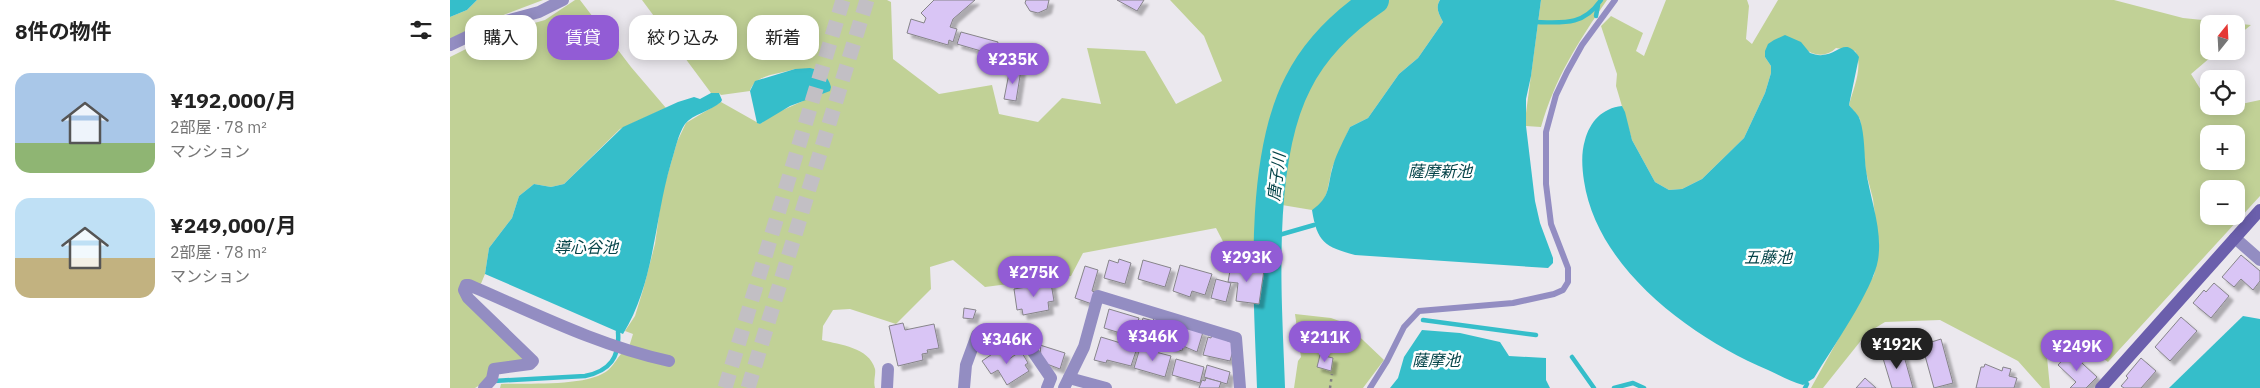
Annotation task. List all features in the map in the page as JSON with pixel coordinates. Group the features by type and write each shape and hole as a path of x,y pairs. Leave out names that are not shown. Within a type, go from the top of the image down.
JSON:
{"street":[{"path":"450,45 492,25 539,12 563,0"},
{"path":"2101,388 2260,210"},
{"path":"2235,238 2260,260"},
{"path":"488,384 494,369 530,364 534,361 465,295 466,285 535,315 618,347 669,361"},
{"path":"1106,388 1067,383 1084,347 1098,296 1236,338 1240,388"},
{"path":"964,388 966,365 978,336 1027,343 1051,378 1047,388"},
{"path":"887,388 888,369"}],"lane":[{"path":"1370,388 1387,361 1404,327 1419,311 1513,303 1554,294 1563,290 1568,282 1568,268 1551,224 1546,184 1546,132 1556,95 1567,72 1582,44 1615,0"}],"path":[{"path":"1330,388 1332,374"}],"green space":[{"path":"477,0 543,0 504,15 465,15 465,32 450,39 450,17 467,10"},
{"path":"575,0 580,0 591,15 552,15"},
{"path":"642,0 887,0 891,2 893,59 939,94 992,85 999,114 1038,122 1062,98 1101,104 1087,48 1145,51 1176,104 1222,81 1204,36 1170,0 1440,0 1438,8 1443,22 1418,58 1399,74 1368,118 1350,127 1332,168 1327,192 1322,204 1312,210 1282,205 1275,256 1255,262 1232,259 1216,228 1083,253 1071,276 985,287 953,260 930,267 931,289 896,324 850,309 833,310 823,326 822,340 853,348 867,356 875,369 875,388 500,388 501,384 553,383 592,378 606,371 629,347 633,334 625,331 635,316 643,290 655,244 662,194 677,142 686,123 721,102 760,124 774,114 803,101 795,69 762,78 753,85 750,91 721,95 719,93 711,93 687,60 737,60 737,15 653,15"},
{"path":"1541,0 1607,0 1586,31 1560,76 1541,127 1526,126 1526,113"},
{"path":"1666,0 1747,0 1749,6 1746,39 1752,44 1778,0 2114,0 2183,18 2200,20 2200,60 2207,60 2191,74 2200,88 2200,115 2245,115 2245,103 2260,100 2260,196 2245,212 2245,180 2200,180 2200,225 2233,225 2108,362 2073,336 2047,357 2050,388 2042,388 2018,361 1940,320 1885,322 1867,333 1823,388 1811,388 1874,275 1879,248 1873,199 1866,172 1860,119 1849,105 1858,70 1855,51 1836,48 1829,53 1820,55 1804,48 1765,57 1771,66 1771,73 1765,93 1744,138 1702,179 1682,189 1669,190 1655,182 1632,140 1616,86 1617,74 1601,26 1611,16 1643,33 1636,51 1644,56"},
{"path":"547,19 547,60 619,60 619,51 666,108 620,129 564,184 551,187 534,184 519,196 512,218 489,248 485,274 480,286 463,284 530,361 490,368 490,379 475,388 450,388 450,57 465,50 465,60 537,60 537,22"},
{"path":"2245,24 2251,25 2245,30"},
{"path":"1295,314 1331,318 1345,323 1384,360 1363,388 1294,388 1298,361 1301,357"}],"water":[{"path":"450,0 477,0 467,10 450,17"},
{"name":"薩摩新池","path":"1440,0 1541,0 1526,99 1526,126 1535,201 1540,223 1553,258 1553,263 1548,268 1355,255 1336,249 1324,242 1317,229 1312,210 1325,196 1335,161 1350,127 1368,118 1399,74 1418,58 1443,22 1438,8"},
{"name":"五藤池","path":"1785,35 1801,42 1810,53 1828,54 1845,47 1850,48 1859,57 1849,105 1858,116 1862,126 1866,170 1879,237 1878,260 1875,273 1860,303 1814,378 1803,385 1739,356 1709,339 1652,296 1628,271 1608,243 1593,213 1584,181 1582,165 1585,140 1590,127 1603,113 1622,106 1632,140 1655,182 1669,190 1682,189 1702,179 1744,138 1765,93 1771,73 1771,66 1765,57 1765,51 1768,44"},
{"path":"810,68 818,70 826,77 830,83 830,91 790,106 760,124 757,123 750,91 755,81 795,69"},
{"name":"導心谷池","path":"711,93 719,93 721,102 688,121 679,138 665,185 653,250 642,293 634,314 623,334 485,274 489,248 512,218 519,196 534,184 551,187 564,184 623,127 678,102 694,97 700,99"},
{"path":"2243,316 2260,319 2260,388 2169,388"},
{"name":"薩摩池","path":"1422,330 1460,333 1500,342 1509,356 1546,358 1546,380 1550,388 1390,388 1398,378 1404,357"}],"building":[{"path":"934,0 975,0 953,19 950,27 957,29 953,42 949,40 948,45 907,33 911,19 924,23 926,18 921,13"},
{"path":"1026,0 1049,0 1047,9 1038,13 1030,11 1025,3"},
{"path":"1117,0 1144,0 1137,11"},
{"path":"961,32 998,42 995,55 957,44"},
{"path":"1010,68 1021,70 1016,101 1004,99"},
{"path":"2241,255 2260,271 2260,281 2253,290 2241,279 2234,287 2222,277"},
{"path":"1119,259 1131,263 1125,284 1104,278 1109,260 1118,263"},
{"path":"1143,260 1171,268 1165,287 1138,279"},
{"path":"1180,265 1212,274 1205,295 1192,291 1190,297 1173,291"},
{"path":"1231,265 1264,270 1259,304 1236,301 1238,283 1228,282"},
{"path":"1085,266 1098,270 1092,291 1095,292 1092,304 1075,298"},
{"path":"1216,279 1231,283 1226,302 1211,298"},
{"path":"1051,283 1054,301 1048,302 1049,310 1023,315 1022,309 1017,310 1014,289"},
{"path":"2214,283 2229,296 2211,318 2193,303 2204,290 2206,292"},
{"path":"964,308 976,310 973,319 963,318"},
{"path":"1109,309 1139,318 1133,337 1104,328"},
{"path":"2181,317 2197,331 2170,361 2155,347"},
{"path":"1143,318 1153,321 1154,318 1166,321 1164,329 1171,331 1167,344 1138,336"},
{"path":"903,323 905,330 934,324 939,348 927,350 928,353 922,354 923,360 898,366 889,326"},
{"path":"1175,323 1203,332 1197,352 1183,346 1182,351 1169,347"},
{"path":"1212,334 1235,344 1230,361 1203,355 1208,337 1211,338"},
{"path":"1101,337 1137,348 1131,366 1107,360 1106,363 1094,360"},
{"path":"1941,339 1953,383 1934,388 1922,345"},
{"path":"1040,345 1065,353 1060,369 1047,364 1041,356"},
{"path":"1001,348 1009,359 1021,351 1028,363 1025,365 1029,371 1007,385 998,370 991,374 982,361"},
{"path":"1140,348 1171,356 1165,377 1134,368"},
{"path":"1902,349 1913,388 1892,388 1882,355"},
{"path":"2070,352 2097,377 2086,388 2070,388 2076,382 2058,365"},
{"path":"1320,355 1333,358 1331,371 1317,367"},
{"path":"2141,358 2156,371 2141,388 2124,388 2121,386 2128,378 2126,376"},
{"path":"1176,359 1204,367 1200,383 1172,375"},
{"path":"1985,364 2002,371 2003,367 2011,369 2009,376 2017,378 2014,388 1976,388 1981,367 1984,367"},
{"path":"1207,365 1230,372 1227,384 1204,377"},
{"path":"1206,378 1221,382 1219,388 1199,388 1202,380 1205,381"},
{"path":"1865,378 1876,388 1856,388"}],"waterway":[{"name":"唐子川","path":"1271,388 1267,274 1268,232 1276,152 1285,115 1298,83 1322,47 1352,17 1375,0"},
{"path":"1537,22 1573,21 1588,14 1601,0"},
{"path":"1596,16 1598,5"},
{"path":"1269,238 1314,225"},
{"path":"1423,320 1536,335"},
{"path":"494,381 594,374 612,362 617,349 618,332"},
{"path":"1572,357 1594,388"},
{"path":"1614,388 1633,383 1644,388"},
{"path":"1805,388 1807,384"}],"tunnel":[{"path":"725,388 843,0"},
{"path":"748,388 867,0"}]}
